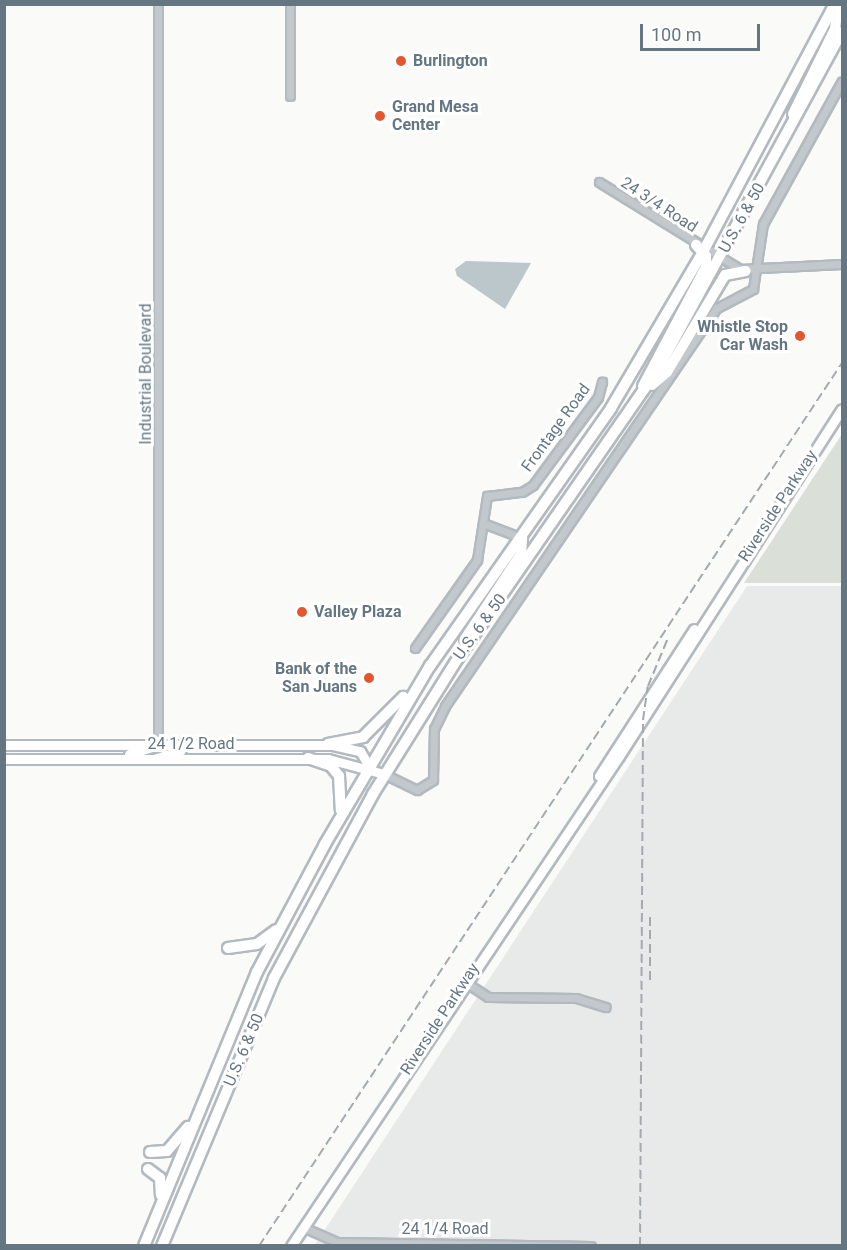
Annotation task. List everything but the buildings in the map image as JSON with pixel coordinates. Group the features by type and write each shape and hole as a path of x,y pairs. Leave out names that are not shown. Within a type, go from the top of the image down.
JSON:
{"highway":[{"path":"785,140 798,97 835,29 837,4"},
{"name":"U.S. 6 & 50","path":"144,1245 285,917 339,818 430,666 606,416 837,4"},
{"name":"U.S. 6 & 50","path":"162,1245 274,978 384,774 458,658 641,395 719,259 843,32"},
{"path":"641,395 649,368 706,267 701,249"},
{"path":"641,395 668,372 725,275 751,271"},
{"path":"458,658 467,633 521,554 522,538"},
{"path":"328,744 376,728 430,666"},
{"path":"308,759 331,766 339,776 339,818"},
{"path":"228,948 257,944 285,917"},
{"path":"150,1152 167,1151 198,1115"},
{"path":"148,1169 162,1184 158,1211"}],"main road":[{"name":"Riverside Parkway","path":"291,1245 590,793 625,747 714,603 843,409"},
{"path":"154,759 162,752 207,744"},
{"name":"24 1/2 Road","path":"4,745 328,744 356,749 369,766"},
{"path":"100,759 145,753 158,745"},
{"name":"24 1/2 Road","path":"4,759 308,759 369,766 384,774"}],"street":[{"name":"Industrial Boulevard","path":"158,4 158,745"},
{"path":"290,4 290,96"},
{"path":"384,774 417,790 433,780 434,729 445,706 717,309 753,289 751,271 763,224 843,81"},
{"name":"24 3/4 Road","path":"599,182 701,249 719,259 751,271 843,264"},
{"name":"Frontage Road","path":"415,648 473,567 489,493 522,492 533,484 598,397 602,382"},
{"path":"483,523 522,538"},
{"path":"465,982 489,997 585,999 606,1007"},
{"name":"24 1/4 Road","path":"303,1227 337,1242 591,1245"}],"shaded area":[{"path":"466,261 531,263 505,309 457,276 455,269"},
{"path":"842,434 842,583 744,583"},
{"path":"747,586 842,586 842,1245 314,1246"}],"railway":[{"path":"259,1246 842,363"},
{"path":"640,1246 643,720 648,686 668,638"},
{"path":"650,917 650,980"}],"place":[{"name":"Burlington","path":"401,61"},
{"name":"Grand Mesa Center","path":"380,116"},
{"name":"Whistle Stop Car Wash","path":"800,336"},
{"name":"Valley Plaza","path":"302,612"},
{"name":"Bank of the San Juans","path":"369,678"}]}
